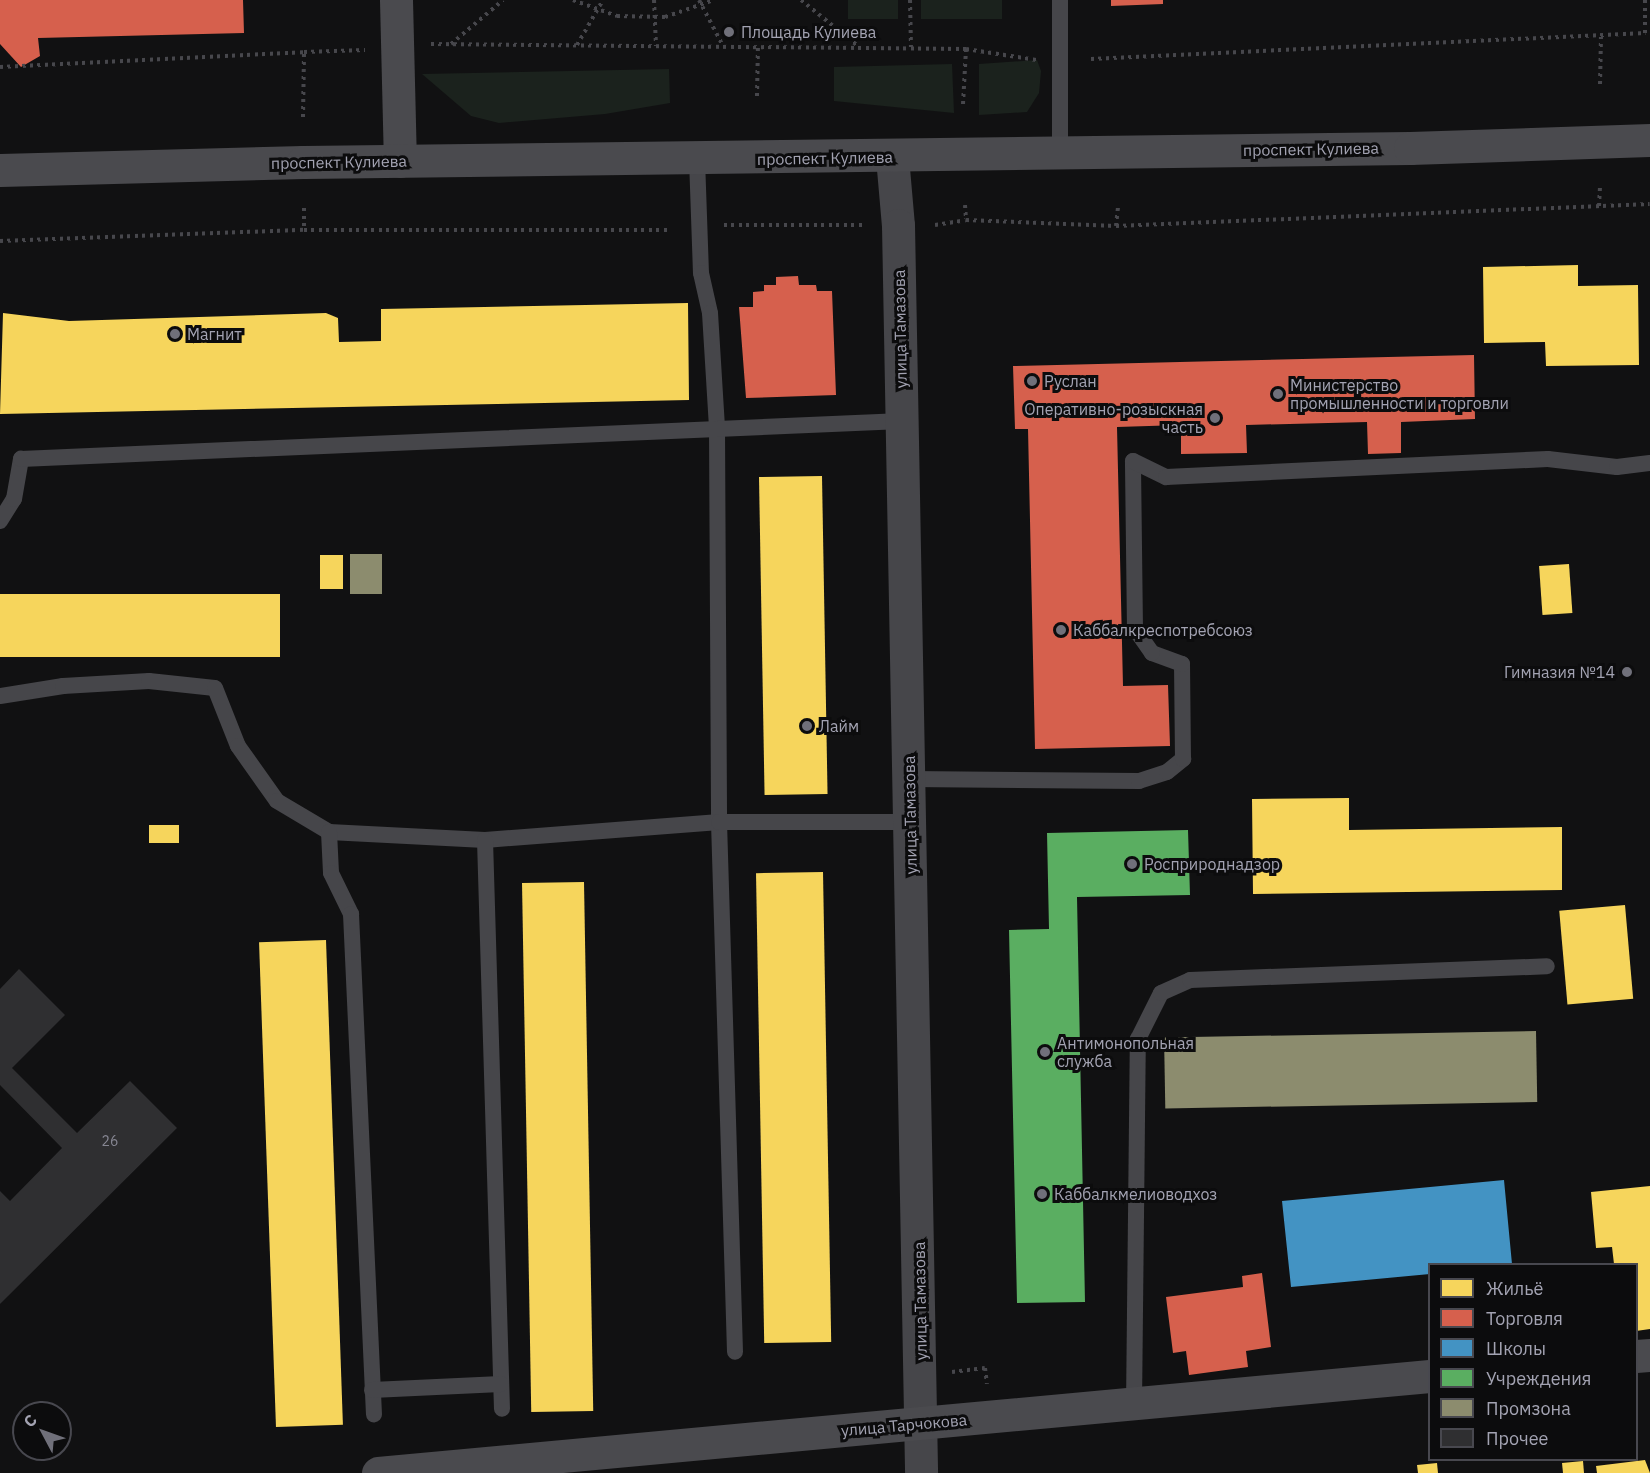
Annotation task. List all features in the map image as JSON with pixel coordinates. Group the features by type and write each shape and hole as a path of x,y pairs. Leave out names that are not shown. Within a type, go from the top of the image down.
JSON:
{"main road":[{"path":"396,0 400,161"},
{"name":"проспект Кулиева","path":"0,170 400,161 892,157 1650,140"},
{"name":"улица Тарчокова","path":"378,1473 1134,1406 1428,1376"}],"street":[{"name":"улица Тамазова","path":"892,157 898,225 922,1423 921,1473"}],"lane":[{"path":"1060,0 1060,153"},
{"path":"697,159 700,273 710,313 717,429 719,822 735,1352"},
{"path":"0,521 14,499 21,459 902,421"},
{"path":"910,779 1139,781 1167,772 1183,759 1182,664 1152,653 1135,629 1133,462 1166,477 1548,459 1617,467 1650,463"},
{"path":"0,696 63,686 149,681 215,688 238,746 276,801 329,832 485,840 719,822 910,822"},
{"path":"329,832 331,873 351,914 374,1414"},
{"path":"485,840 502,1409"},
{"path":"1134,1406 1138,1039 1161,993 1190,980 1547,966"},
{"path":"372,1390 501,1384"}],"path":[{"path":"451,45 503,0"},
{"path":"573,0 617,16 655,17 714,0"},
{"path":"577,45 603,0"},
{"path":"654,0 656,46"},
{"path":"801,0 859,47"},
{"path":"910,0 911,47"},
{"path":"1091,60 1645,33 1645,0"},
{"path":"700,3 723,46"},
{"path":"1600,84 1601,36"},
{"path":"422,44 911,47 966,49 1037,60"},
{"path":"757,96 758,46"},
{"path":"0,67 374,49"},
{"path":"963,104 966,49"},
{"path":"303,117 304,52"},
{"path":"1599,206 1600,186"},
{"path":"935,225 966,220 1116,226 1650,204"},
{"path":"965,206 966,220"},
{"path":"1116,226 1118,207"},
{"path":"304,208 304,230"},
{"path":"724,225 867,225"},
{"path":"0,241 304,230 671,230"},
{"path":"945,1372 985,1368 988,1391"}],"shaded area":[{"path":"848,0 898,0 898,19 848,19"},
{"path":"921,0 1002,0 1002,19 921,19"},
{"path":"1037,60 1041,71 1039,93 1027,112 979,115 979,64"},
{"path":"952,64 954,113 834,101 834,67"},
{"path":"669,69 670,103 605,114 499,123 471,116 422,74"}],"building: Жильё":[{"path":"1578,265 1578,286 1638,285 1639,365 1546,366 1545,342 1484,343 1483,267"},
{"path":"688,303 689,400 0,414 3,313 69,321 326,313 338,318 339,342 381,341 381,309"},
{"path":"822,476 828,794 765,795 759,477"},
{"path":"320,555 343,555 343,589 320,589"},
{"path":"1569,564 1572,613 1542,615 1539,566"},
{"path":"0,594 280,594 280,657 0,657"},
{"path":"1349,798 1349,830 1562,827 1562,890 1253,894 1252,799"},
{"path":"149,825 179,825 179,843 149,843"},
{"path":"823,872 831,1342 764,1343 756,873"},
{"path":"584,882 593,1411 531,1412 522,883"},
{"path":"1625,905 1633,999 1567,1004 1559,911"},
{"path":"326,940 343,1425 276,1427 259,942"},
{"path":"1650,1186 1650,1329 1638,1331 1638,1263 1614,1263 1612,1247 1596,1248 1591,1192"},
{"path":"1645,1460 1650,1473 1597,1473 1596,1466"},
{"path":"1583,1461 1584,1473 1563,1473 1562,1463"},
{"path":"1437,1463 1438,1473 1418,1473 1417,1465"}],"building: Торговля":[{"path":"0,0 243,0 244,33 38,38 40,56 21,67 0,44"},
{"path":"1111,0 1163,0 1163,4 1111,6"},
{"path":"798,276 799,285 816,285 817,291 832,291 836,395 746,398 739,307 753,307 753,292 764,291 764,285 776,285 776,277"},
{"path":"1474,355 1475,419 1401,422 1401,453 1368,454 1367,422 1246,425 1247,453 1181,454 1181,425 1117,427 1123,686 1168,685 1170,746 1035,749 1028,429 1015,429 1013,366"},
{"path":"1262,1273 1271,1347 1246,1351 1248,1367 1189,1375 1186,1351 1173,1353 1166,1297 1243,1287 1242,1276"}],"building: Школы":[{"path":"1504,1180 1512,1263 1428,1263 1428,1274 1291,1287 1282,1201"}],"building: Учреждения":[{"path":"1188,830 1190,895 1077,897 1085,1302 1017,1303 1009,930 1049,929 1047,833"}],"building: Промзона":[{"path":"350,554 382,554 382,594 350,594"},
{"path":"1536,1031 1537,1102 1165,1108 1164,1037"}],"building: Прочее":[{"path":"19,969 65,1015 12,1068 77,1133 130,1081 177,1128 0,1304 0,1191 10,1201 62,1148 0,1085 0,989"}],"place":[{"name":"Площадь Кулиева","path":"729,32"},
{"name":"Магнит","path":"175,334"},
{"name":"Руслан","path":"1032,381"},
{"name":"Министерство промышленности и торговли","path":"1278,394"},
{"name":"Оперативно-розыскная часть","path":"1215,418"},
{"name":"Каббалкреспотребсоюз","path":"1061,630"},
{"name":"Гимназия №14","path":"1627,672"},
{"name":"Лайм","path":"807,726"},
{"name":"Росприроднадзор","path":"1132,864"},
{"name":"Антимонопольная служба","path":"1045,1052"},
{"name":"Каббалкмелиоводхоз","path":"1042,1194"}]}
